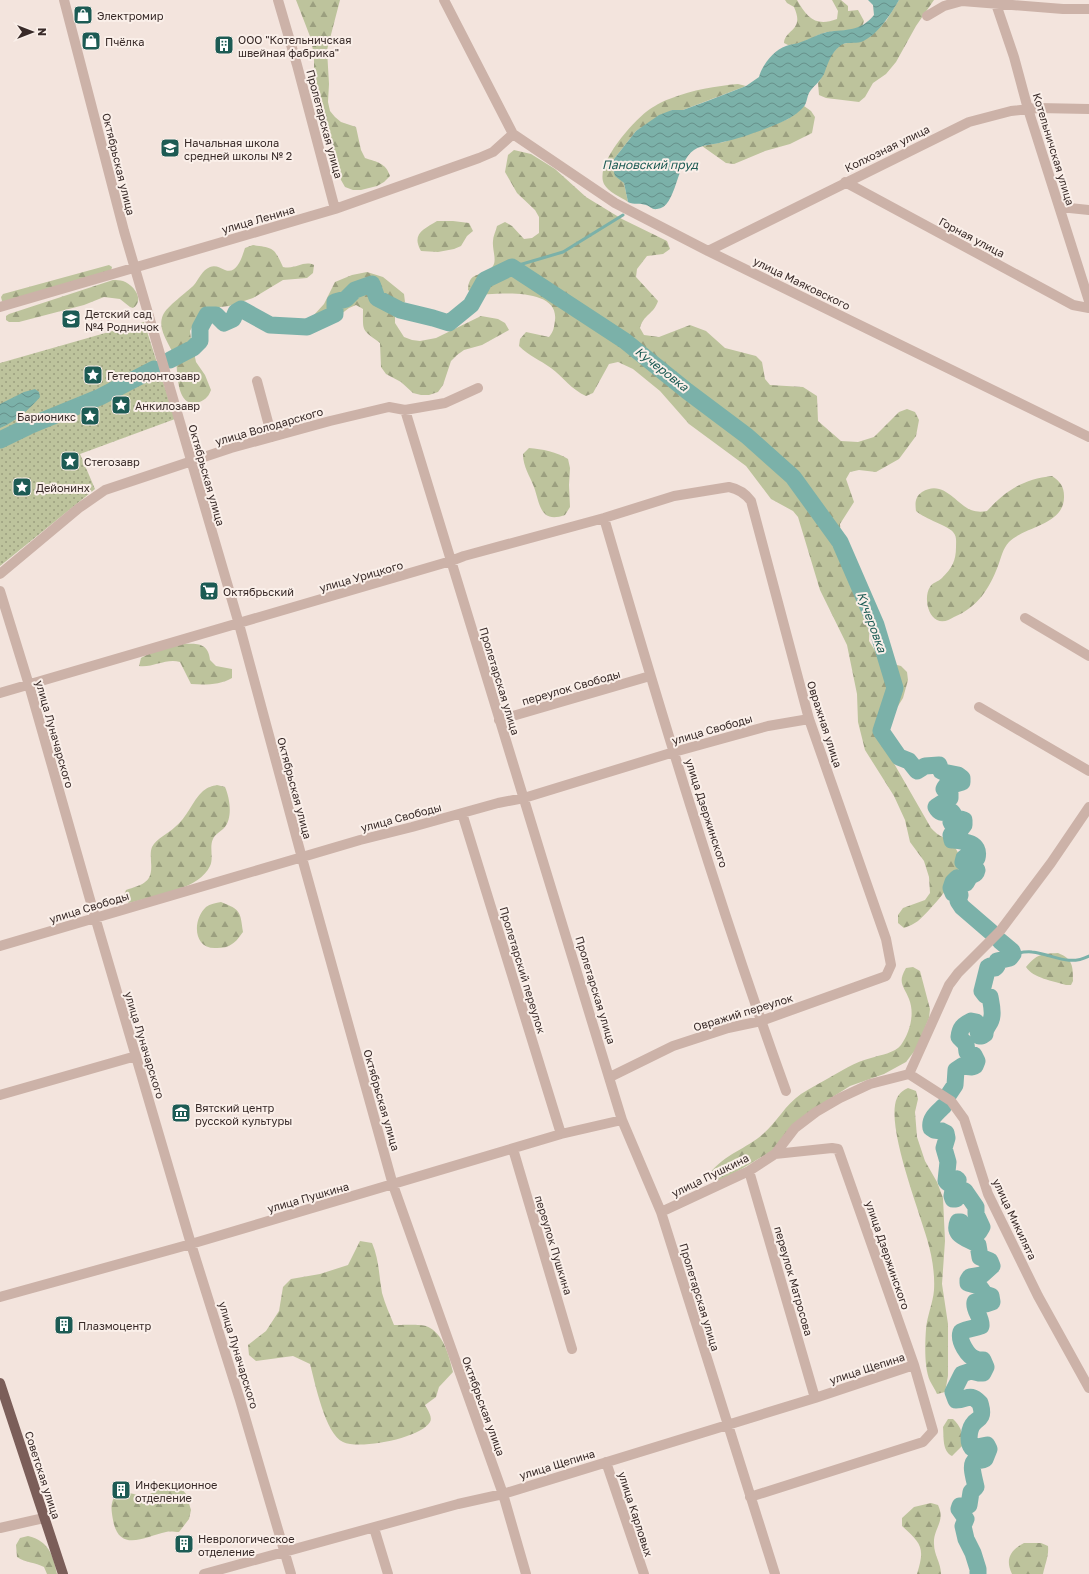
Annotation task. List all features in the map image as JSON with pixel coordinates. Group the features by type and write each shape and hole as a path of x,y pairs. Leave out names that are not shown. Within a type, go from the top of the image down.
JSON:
{"main road":[{"name":"Советская улица","path":"0,1383 63,1574"}],"street":[{"name":"Октябрьская улица","path":"64,0 134,267 239,624 393,1185 503,1494 526,1574"},
{"name":"Пролетарская улица","path":"278,0 335,208"},
{"path":"444,0 514,134"},
{"path":"927,16 944,6 956,2 970,1 1062,9 1089,9"},
{"name":"Котельничская улица","path":"996,4 1014,57 1028,109 1089,301"},
{"name":"Колхозная улица","path":"708,251 969,122 1028,109 1089,109"},
{"name":"улица Ленина","path":"0,307 335,208 479,158 493,152 514,134"},
{"name":"улица Маяковского","path":"514,134 615,203 708,251 1089,437"},
{"name":"Горная улица","path":"845,182 1072,305 1089,308"},
{"path":"1060,207 1089,210"},
{"path":"257,381 272,437"},
{"name":"улица Володарского","path":"0,574 79,508 105,490 191,461 330,421 389,407 404,410 445,403 478,388"},
{"name":"Пролетарская улица","path":"404,410 622,1120 661,1212 775,1574"},
{"name":"улица Урицкого","path":"0,693 239,624 464,556 604,518 674,496 729,487"},
{"name":"Овражная улица","path":"729,487 746,494 751,501 809,719 886,939 891,965 886,976"},
{"name":"улица Дзержинского","path":"604,518 650,676 674,752 761,1021 786,1091"},
{"name":"улица Луначарского","path":"0,591 29,685 94,918 191,1244 240,1400 291,1574"},
{"path":"1025,618 1089,656"},
{"name":"переулок Свободы","path":"499,720 650,676"},
{"path":"979,708 1089,771"},
{"name":"улица Свободы","path":"0,946 360,840 498,803 524,798 674,752 768,726 809,719"},
{"path":"910,1074 949,985 1000,931 1051,864 1089,807"},
{"name":"Пролетарский переулок","path":"462,813 561,1134"},
{"name":"Овражий переулок","path":"610,1077 673,1046 728,1028 761,1021 886,976"},
{"path":"0,1095 136,1056"},
{"name":"улица Пушкина","path":"661,1212 750,1171 775,1154 796,1128 816,1112 840,1098 870,1084 910,1074"},
{"name":"улица Микилята","path":"910,1074 950,1101 964,1119 988,1194 1038,1296 1089,1388"},
{"name":"улица Пушкина","path":"0,1297 191,1244 561,1134 622,1120"},
{"name":"улица Дзержинского","path":"750,1497 923,1442 933,1431 914,1365 838,1149 832,1148 775,1154"},
{"name":"переулок Пушкина","path":"513,1149 572,1348"},
{"name":"переулок Матросова","path":"750,1171 815,1398"},
{"name":"улица Щепина","path":"204,1574 458,1504 503,1494 815,1398 914,1365"},
{"name":"улица Карловых","path":"606,1462 644,1574"},
{"path":"0,1528 44,1518"},
{"path":"374,1528 388,1574"}],"green space":[{"path":"296,0 340,0 327,50 329,84 328,102 330,111 335,117 341,122 356,127 361,150 365,158 386,168 390,176 377,186 361,190 353,190 345,187 341,180 330,139 317,100 314,83 314,56 311,39"},
{"path":"785,0 797,0 809,16 823,22 837,19 838,11 832,0 841,0 848,6 848,11 858,10 864,21 862,27 845,31 827,32 800,43 788,45 784,43 785,38 794,29 797,21 797,15 794,7"},
{"path":"899,0 934,0 916,26 896,62 886,74 873,83 865,97 859,102 826,98 819,95 818,83 823,75 829,57 841,44 861,41 886,21"},
{"path":"738,84 746,86 683,110 672,110 636,131 614,159 620,179 624,183 628,202 606,187 602,175 610,154 626,132 643,114 666,100 688,93 713,87"},
{"path":"804,106 811,111 815,117 812,133 790,144 765,151 734,164 726,163 702,146 724,142 778,123 788,119"},
{"path":"514,150 531,154 555,169 586,197 622,219 667,241 670,249 663,254 647,256 637,269 636,277 658,301 654,309 641,324 640,328 644,335 659,337 690,325 706,331 725,348 756,356 762,362 765,379 770,385 803,387 817,396 818,421 841,441 858,442 874,437 899,412 907,409 915,412 919,420 916,436 899,459 876,472 859,470 850,472 846,479 854,502 840,524 841,540 868,593 870,610 869,641 879,657 885,662 901,666 907,672 908,680 903,698 898,706 883,714 880,723 884,746 931,828 953,845 960,857 958,873 946,891 918,921 913,924 904,928 898,923 898,915 903,908 925,900 930,893 929,877 924,861 910,842 905,820 894,796 865,750 858,722 857,694 847,645 820,590 798,517 793,511 771,499 746,466 689,424 660,391 633,369 618,362 609,364 593,393 586,396 572,387 551,368 519,346 520,339 526,332 549,337 552,333 555,320 553,309 547,302 524,294 474,295 468,290 469,283 474,276 490,270 494,264 493,239 497,226 505,222 512,226 524,239 532,238 539,233 539,217 535,210 517,193 505,172 508,155"},
{"path":"437,221 469,223 473,231 467,236 461,246 454,249 438,252 421,251 417,240 418,236"},
{"path":"253,245 270,248 273,250 278,256 283,267 288,268 306,264 314,265 313,273 307,278 283,280 253,298 229,306 212,308 198,316 190,331 191,339 196,362 205,375 211,390 209,395 203,400 196,403 189,403 181,394 176,361 163,333 161,321 163,315 172,304 194,285 205,270 214,266 229,271 233,270 236,268 245,248"},
{"path":"109,265 112,267 111,271 6,302 2,301 1,297 3,294"},
{"path":"367,272 383,277 404,294 405,302 397,307 395,323 404,337 420,341 436,338 481,316 498,319 505,323 509,330 482,345 464,350 457,355 451,361 443,385 438,392 429,395 413,393 401,382 386,374 381,367 380,343 369,335 364,329 363,309 356,305 349,308 328,324 317,323 313,316 324,304 335,282 352,275"},
{"path":"113,280 119,280 127,283 137,293 138,301 133,308 120,299 104,297 84,305 19,322 9,322 6,320 6,316 9,314"},
{"path":"144,322 175,419 80,454 95,489 0,566 0,363"},
{"path":"529,448 549,451 568,459 570,468 570,507 565,515 550,517 542,511 524,463 523,454"},
{"path":"1052,476 1061,484 1064,493 1063,506 1058,513 1043,524 1024,532 1007,544 991,582 976,603 962,613 946,621 939,621 934,618 929,610 927,600 928,591 931,585 940,579 953,564 956,552 956,539 955,535 950,530 916,511 918,496 922,492 936,488 943,490 971,510 987,511 1001,497 1016,487 1033,480"},
{"path":"179,644 195,644 204,647 207,649 210,660 216,666 232,669 232,678 212,684 191,684 180,662 170,661 149,666 139,666 141,658 155,650"},
{"path":"217,785 225,787 229,802 230,814 227,824 213,839 211,845 212,860 205,874 178,890 129,903 123,898 126,890 146,882 148,879 151,869 151,851 154,844 179,823 203,791"},
{"path":"221,902 236,909 240,915 243,932 235,942 229,946 221,948 209,947 203,944 199,939 197,933 198,919 206,907 211,904"},
{"path":"1058,953 1067,958 1071,964 1073,981 1071,985 1066,985 1033,974 1026,967 1036,957"},
{"path":"913,967 920,971 930,1009 929,1018 916,1049 906,1062 884,1074 850,1086 806,1114 775,1149 723,1180 714,1181 710,1173 716,1166 763,1134 795,1098 854,1064 891,1052 901,1045 911,1023 912,1011 909,999 902,984 902,977 906,968"},
{"path":"908,1088 916,1091 918,1099 915,1112 917,1137 925,1161 937,1182 943,1198 945,1241 942,1284 948,1324 948,1376 945,1392 937,1394 928,1376 925,1355 927,1324 934,1290 933,1264 927,1239 904,1167 896,1127 895,1110 897,1098 904,1090"},
{"path":"360,1241 372,1243 377,1261 382,1293 394,1325 423,1325 432,1329 445,1346 453,1372 439,1387 436,1397 425,1405 431,1420 424,1428 415,1433 390,1441 351,1444 343,1442 331,1429 322,1407 310,1364 293,1356 256,1361 249,1355 248,1345 266,1331 279,1311 283,1287 291,1279 320,1274 348,1265"},
{"path":"948,1419 953,1419 956,1422 962,1434 962,1446 952,1456 945,1447 944,1439 943,1427"},
{"path":"173,1486 181,1488 186,1494 191,1510 189,1519 179,1532 168,1532 134,1540 127,1540 121,1537 116,1530 112,1512 112,1503 117,1493 130,1493 143,1497 165,1487"},
{"path":"931,1503 938,1505 941,1516 934,1538 934,1544 941,1574 917,1574 921,1558 920,1547 914,1537 902,1526 902,1518 914,1507"},
{"path":"28,1536 41,1541 49,1550 54,1561 57,1574 47,1574 44,1567 17,1557 16,1545 20,1538"},
{"path":"1024,1543 1041,1543 1048,1546 1043,1574 1012,1574 1009,1564 1010,1556 1015,1549"}],"water":[{"name":"Пановский пруд","path":"868,0 899,0 888,18 873,35 859,43 842,44 834,52 824,74 808,94 805,105 799,112 794,116 772,126 694,150 683,164 673,193 664,207 655,209 646,205 628,202 624,183 615,176 613,169 614,159 636,131 659,115 672,110 683,110 746,86 759,77 769,58 773,54 788,45 799,43 827,32 853,29 864,24 874,15 873,5"},
{"path":"35,389 39,392 40,397 36,402 17,419 0,428 0,404 24,392"}],"waterway":[{"path":"512,267 563,252 623,215"},
{"name":"Кучеровка","path":"170,360 193,348 200,341 200,328 207,315 216,315 224,323 233,319 236,312 241,309 270,325 307,327 335,314 335,302 346,299 355,290 372,284 377,298 400,310 449,323 471,305 485,280 512,267 625,341 687,391 747,436 793,477 840,542 876,625 895,688 881,731 899,757 909,761 917,771 925,766 939,765 941,771 958,775 962,778 962,782 945,787 944,789 950,793 950,798 936,807 941,812 952,812 954,815 951,822 952,824 956,824 961,819 964,820 964,825 961,829 954,830 951,835 952,840 970,843 974,846 978,853 977,858 968,856 964,858 963,862 969,866 974,866 977,870 975,874 970,876 966,883 957,878 953,882 951,888 953,893 960,895 958,901 962,907 991,932"},
{"path":"0,440 29,426 100,397 154,369"},
{"name":"Кучеровка","path":"949,1094 955,1085 956,1070 962,1066 975,1066 977,1061 974,1055 967,1052 966,1044 959,1037 961,1029 964,1025 971,1021 976,1022 979,1036 982,1036 985,1034 991,1020 992,1011 990,997 985,995 982,991 988,967 990,966 995,968 997,966 997,961 1010,958 1013,954 1012,951 1000,941"},
{"path":"1013,954 1022,952 1040,953 1067,960 1081,959 1089,956"},
{"name":"Кучеровка","path":"944,1106 931,1121 931,1128 946,1133 947,1138 944,1148 948,1162 946,1181 948,1183 957,1179 958,1180 953,1190 953,1199 956,1199 959,1192 963,1190 965,1191 976,1207 976,1214 982,1227 979,1232 966,1229 961,1222 958,1222 957,1231 959,1234 978,1245 980,1257 990,1261 992,1266 982,1275 970,1277 968,1280 968,1283 979,1286 985,1294 991,1296 992,1302 986,1304 980,1301 975,1302 975,1308 981,1326 961,1332 960,1336 962,1344 967,1352 973,1358 983,1360 986,1367 983,1373 971,1371 962,1374 953,1392 956,1400 971,1397 980,1403 982,1414 972,1425 969,1435 970,1445 972,1448 987,1445 989,1449 985,1459 975,1461 973,1463 972,1469 976,1487 971,1492 969,1505 960,1506 959,1509 966,1519 963,1526 966,1539 973,1553 978,1574"}],"place":[{"name":"Электромир","path":"83,15"},
{"name":"Пчёлка","path":"91,41"},
{"name":"ООО \"Котельничская швейная фабрика\"","path":"224,45"},
{"name":"Начальная школа средней школы № 2","path":"170,148"},
{"name":"Детский сад №4 Родничок","path":"71,319"},
{"name":"Гетеродонтозавр","path":"93,375"},
{"name":"Анкилозавр","path":"121,405"},
{"name":"Барионикс","path":"90,416"},
{"name":"Стегозавр","path":"70,461"},
{"name":"Дейонинх","path":"22,487"},
{"name":"Октябрьский","path":"209,591"},
{"name":"Вятский центр русской культуры","path":"181,1113"},
{"name":"Плазмоцентр","path":"64,1325"},
{"name":"Инфекционное отделение","path":"121,1490"},
{"name":"Неврологическое отделение","path":"184,1544"}]}
